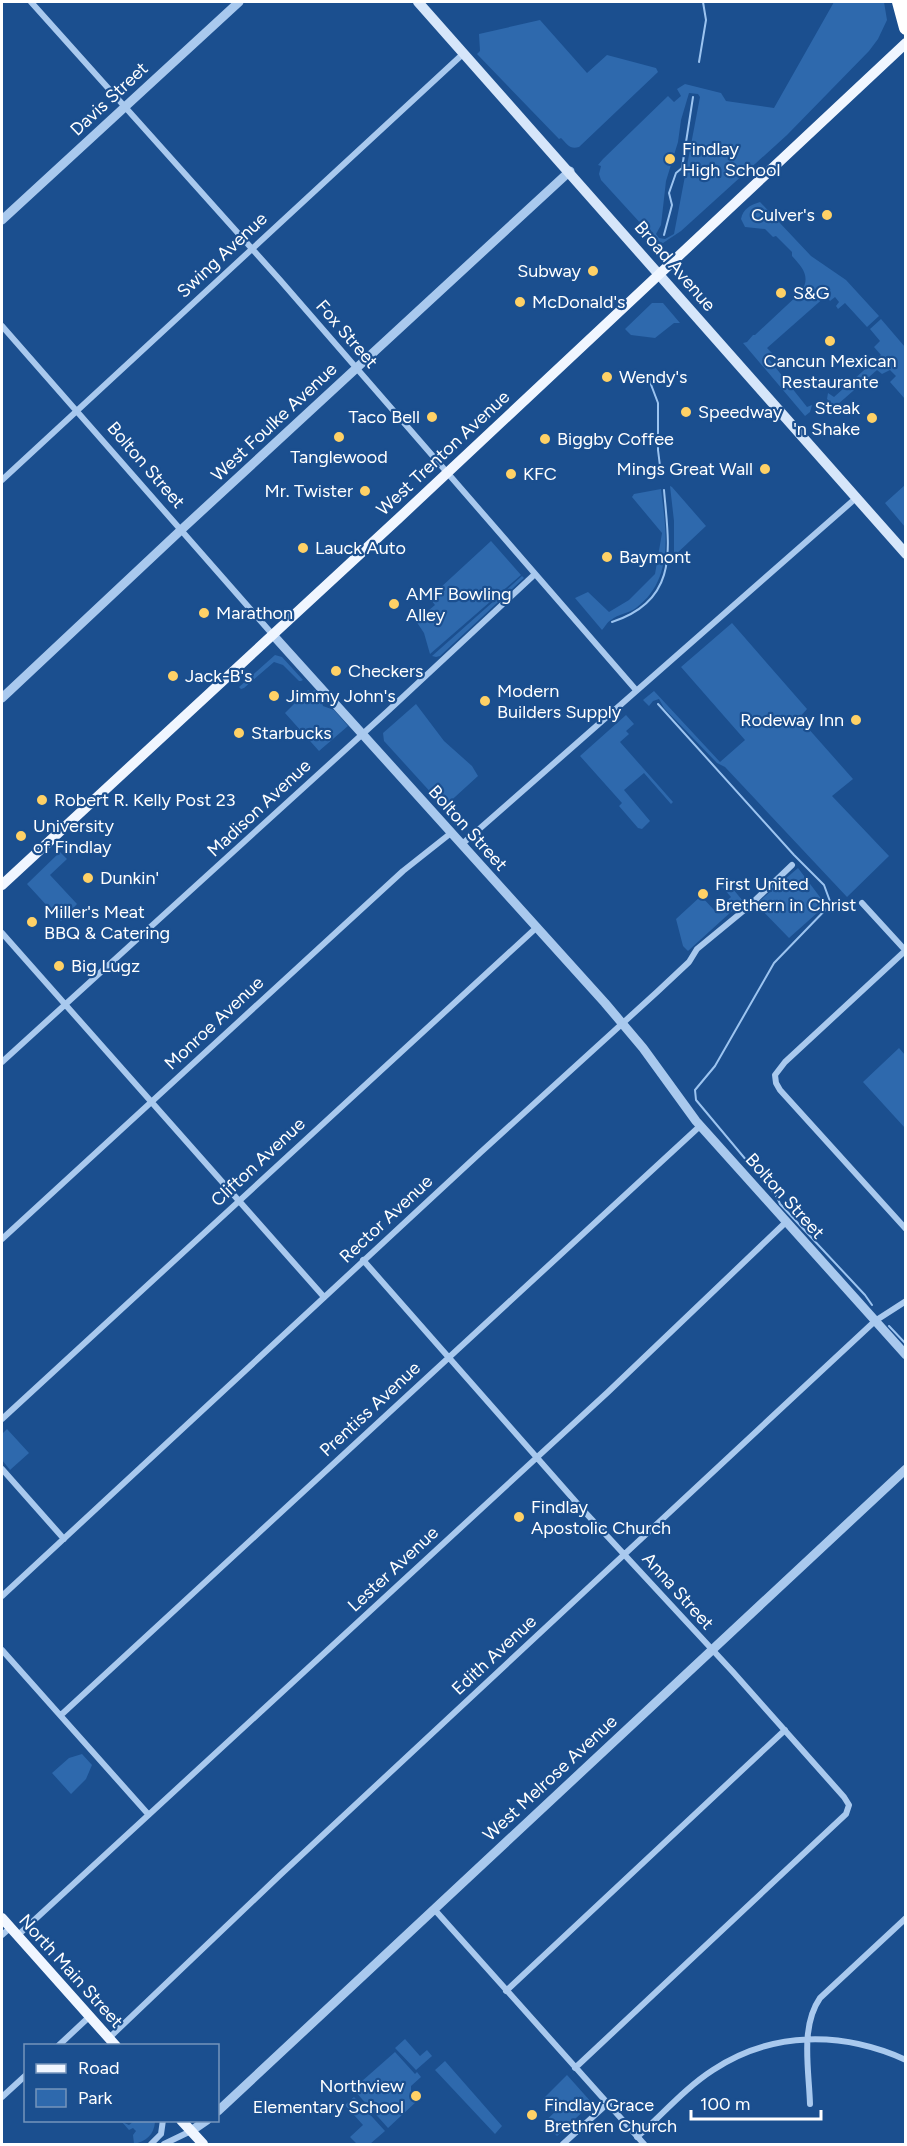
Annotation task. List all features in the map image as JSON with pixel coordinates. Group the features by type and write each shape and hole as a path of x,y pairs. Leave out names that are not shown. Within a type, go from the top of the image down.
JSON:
{"highway":[{"path":"899,2 906,28"}],"main road":[{"name":"Broad Avenue","path":"418,2 570,171 906,554"},
{"name":"West Trenton Avenue","path":"2,885 906,43"},
{"name":"North Main Street","path":"2,1918 9,1933 112,2042"},
{"path":"182,2122 203,2145"}],"street":[{"name":"Fox Street","path":"31,2 357,368 636,690"},
{"name":"Davis Street","path":"2,220 239,2"},
{"name":"Swing Avenue","path":"2,480 464,53"},
{"name":"West Foulke Avenue","path":"2,698 570,171"},
{"name":"Bolton Street","path":"2,327 622,1024 700,1126 906,1355"},
{"path":"461,845 856,498"},
{"name":"Madison Avenue","path":"2,1062 535,574"},
{"name":"Monroe Avenue","path":"2,1239 403,871 451,833"},
{"name":"Rector Avenue","path":"2,1596 363,1260 689,962 697,949 748,907 792,865"},
{"path":"862,903 905,951 785,1062 777,1071 775,1079 780,1090 906,1229"},
{"name":"Clifton Avenue","path":"2,1419 536,928"},
{"path":"2,933 324,1297"},
{"name":"Prentiss Avenue","path":"61,1715 700,1126"},
{"name":"Lester Avenue","path":"9,1933 148,1814 537,1457 786,1222"},
{"name":"Anna Street","path":"363,1260 624,1554 785,1730 844,1797 849,1808 846,1814 804,1854 575,2068"},
{"name":"Edith Avenue","path":"112,2042 280,1875 875,1321 906,1301"},
{"path":"2,1469 64,1539"},
{"name":"West Melrose Avenue","path":"219,2110 906,1469"},
{"path":"2,1650 148,1814"},
{"path":"506,1990 785,1730"},
{"path":"434,1909 644,2145"},
{"path":"810,2104 808,2039 811,2015 820,1998 906,1918"},
{"path":"60,2044 89,2017"},
{"path":"637,2137 693,2085 730,2060 766,2045 808,2039 849,2041 878,2048 906,2060"},
{"path":"2,2097 24,2077"},
{"path":"563,2145 607,2104"},
{"path":"151,2145 161,2134 163,2122"},
{"path":"164,2145 205,2122"}],"green space":[{"path":"834,2 884,2 887,20 869,51 787,135 681,231 663,243 651,238 601,180 599,174 601,166 598,165 603,159 668,96 674,102 681,96 677,89 685,84 721,93 726,101 774,108","holes":["689,93 698,94 700,97 674,234 665,239 659,238 656,234 661,225 666,181 678,142 681,120"]},
{"path":"540,20 587,73 607,55 656,68 658,72 576,148 571,147 561,138 559,139 477,54 480,51 479,34"},
{"path":"760,202 811,256 846,280 879,316 867,327 845,303 838,309 836,306 839,302 835,297 830,301 826,296 767,348 772,353 768,358 807,407 812,405 810,412 805,416 743,343 755,335 801,292 805,282 804,273 792,256 792,252 776,236 773,237 765,229 745,227 741,219 743,213 750,206"},
{"path":"652,303 663,303 680,323 674,323 655,338 631,335 625,329"},
{"path":"881,319 905,347 905,399 890,382 896,376 890,370 882,374 877,370 837,405 841,409 839,410 827,399 828,393 834,397 881,355 874,347 880,341 870,329"},
{"path":"905,485 905,527 885,503"},
{"path":"670,486 706,526 674,556 674,521"},
{"path":"661,489 666,537 665,553 657,583 636,608 614,618 602,630 575,598 588,592 609,612 629,600 655,574 662,533 632,497 634,494"},
{"path":"491,541 521,575 430,654 424,633 416,621 435,605 427,595 437,586 440,588"},
{"path":"522,576 524,578 440,656 432,656"},
{"path":"732,623 807,709 799,718 853,779 832,796 889,856 847,897 725,767 717,763 664,708 659,699 653,701 649,706 643,700 654,691 720,762 745,740 681,667"},
{"path":"275,655 282,657 303,680 299,681 283,665 274,662 244,688 239,687"},
{"path":"308,690 311,692 315,690 320,695 323,706 334,710 348,726 319,751 285,713"},
{"path":"416,704 444,741 472,766 478,776 444,807 384,741 383,733"},
{"path":"626,715 634,724 626,731 629,734 620,742 673,802 671,804 644,773 624,790 650,821 642,829 638,828 619,806 622,803 580,756"},
{"path":"60,852 67,859 50,875 77,904 61,921 27,884"},
{"path":"798,868 826,905 789,938 756,904"},
{"path":"722,876 743,901 688,951 683,946 676,919 701,896 715,911 731,897 715,879"},
{"path":"899,1048 905,1055 905,1128 863,1082"},
{"path":"7,1429 29,1453 10,1470 2,1460 2,1434"},
{"path":"82,1754 92,1765 86,1779 71,1794 52,1773 69,1758"},
{"path":"405,2039 420,2056 427,2050 432,2056 416,2070 395,2048"},
{"path":"395,2052 415,2074 417,2072 421,2077 411,2086 411,2091 418,2099 417,2101 388,2128 353,2089"},
{"path":"445,2061 502,2126 495,2134 435,2070"},
{"path":"567,2075 592,2103 557,2136 544,2122 555,2112 543,2099"},
{"path":"354,2097 385,2131 370,2144 357,2144 350,2137 363,2125 345,2105"},
{"path":"122,2122 129,2125 133,2122 155,2122 149,2137 134,2144 133,2135 136,2131 133,2128 129,2130"}],"waterway":[{"path":"699,62 706,20 703,2"},
{"path":"664,235 672,205 669,193 676,173 682,168 693,97"},
{"path":"647,374 658,403 658,450 661,474"},
{"path":"612,622 634,612 650,600 660,586 668,551 664,490"},
{"path":"658,704 794,855 824,885 831,904 774,963 715,1066 695,1090 696,1100 777,1197 780,1204 872,1305"},
{"path":"889,1326 906,1344"}],"place":[{"name":"Findlay High School","path":"670,159"},
{"name":"Culver's","path":"827,215"},
{"name":"Subway","path":"593,271"},
{"name":"S&G","path":"781,293"},
{"name":"McDonald's","path":"520,302"},
{"name":"Cancun Mexican Restaurante","path":"830,341"},
{"name":"Wendy's","path":"607,377"},
{"name":"Speedway","path":"686,412"},
{"name":"Taco Bell","path":"432,417"},
{"name":"Steak 'n Shake","path":"872,418"},
{"name":"Tanglewood","path":"339,437"},
{"name":"Biggby Coffee","path":"545,439"},
{"name":"Mings Great Wall","path":"765,469"},
{"name":"KFC","path":"511,474"},
{"name":"Mr. Twister","path":"365,491"},
{"name":"Lauck Auto","path":"303,548"},
{"name":"Baymont","path":"607,557"},
{"name":"AMF Bowling Alley","path":"394,604"},
{"name":"Marathon","path":"204,613"},
{"name":"Checkers","path":"336,671"},
{"name":"Jack-B's","path":"173,676"},
{"name":"Jimmy John's","path":"274,696"},
{"name":"Modern Builders Supply","path":"485,701"},
{"name":"Rodeway Inn","path":"856,720"},
{"name":"Starbucks","path":"239,733"},
{"name":"Robert R. Kelly Post 23","path":"42,800"},
{"name":"University of Findlay","path":"21,836"},
{"name":"Dunkin'","path":"88,878"},
{"name":"First United Brethern in Christ","path":"703,894"},
{"name":"Miller's Meat BBQ & Catering","path":"32,922"},
{"name":"Big Lugz","path":"59,966"},
{"name":"Findlay Apostolic Church","path":"519,1517"},
{"name":"Northview Elementary School","path":"416,2096"},
{"name":"Findlay Grace Brethren Church","path":"532,2115"}]}
